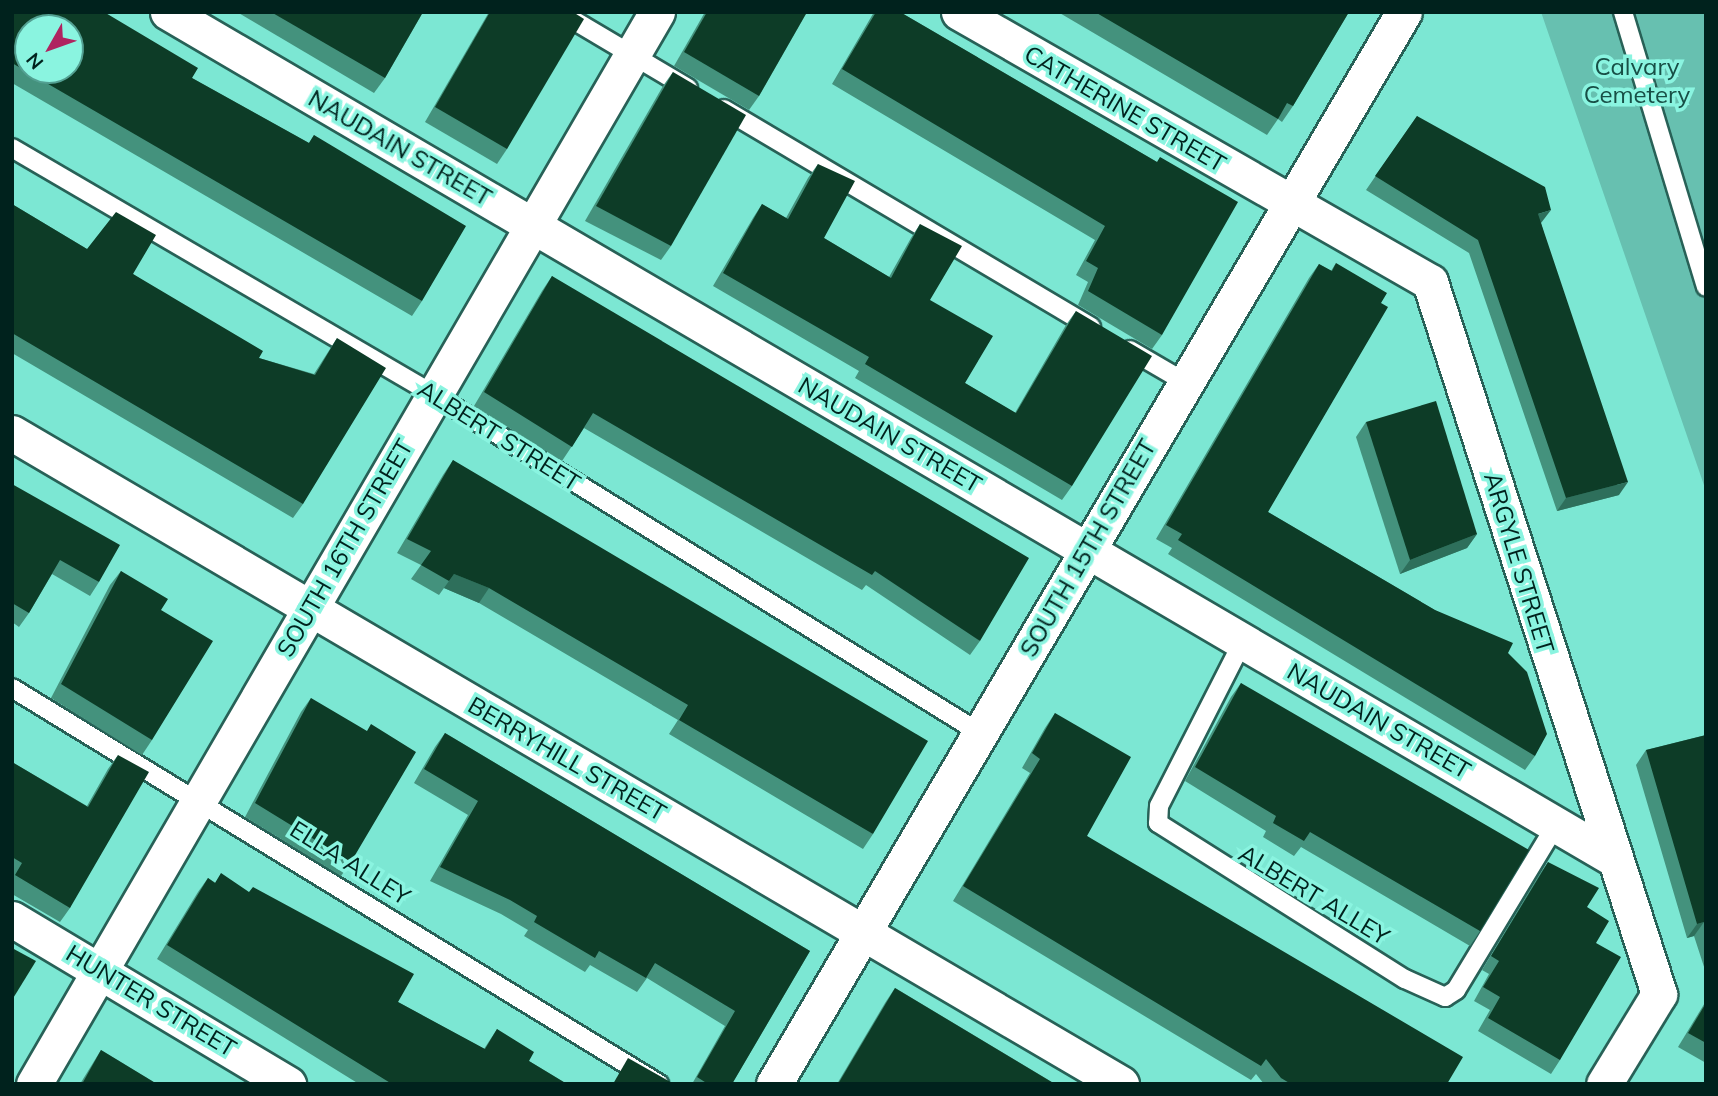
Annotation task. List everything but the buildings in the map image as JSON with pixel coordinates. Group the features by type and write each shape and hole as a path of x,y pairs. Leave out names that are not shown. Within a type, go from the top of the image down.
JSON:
{"street":[{"name":"NAUDAIN STREET","path":"168,12 1611,857"},
{"name":"SOUTH 16TH STREET","path":"34,1084 657,12"},
{"name":"CATHERINE STREET","path":"959,12 1290,205"},
{"name":"SOUTH 15TH STREET","path":"774,1084 1403,12"},
{"name":"ARGYLE STREET","path":"1290,205 1430,282 1611,857 1659,994 1605,1083"},
{"name":"BERRYHILL STREET","path":"12,433 1121,1084"},
{"name":"HUNTER STREET","path":"12,919 288,1084"}],"lane":[{"path":"560,12 1185,382"},
{"path":"1623,12 1706,287"},
{"name":"ALBERT STREET","path":"12,148 434,395 980,733"},
{"name":"ALBERT ALLEY","path":"1243,641 1159,806 1158,823 1405,979 1445,997 1456,990 1556,825"},
{"name":"ELLA ALLEY","path":"12,688 200,798 659,1084"}],"green space":[{"name":"Calvary Cemetery","path":"1541,12 1706,12 1706,491"}]}
